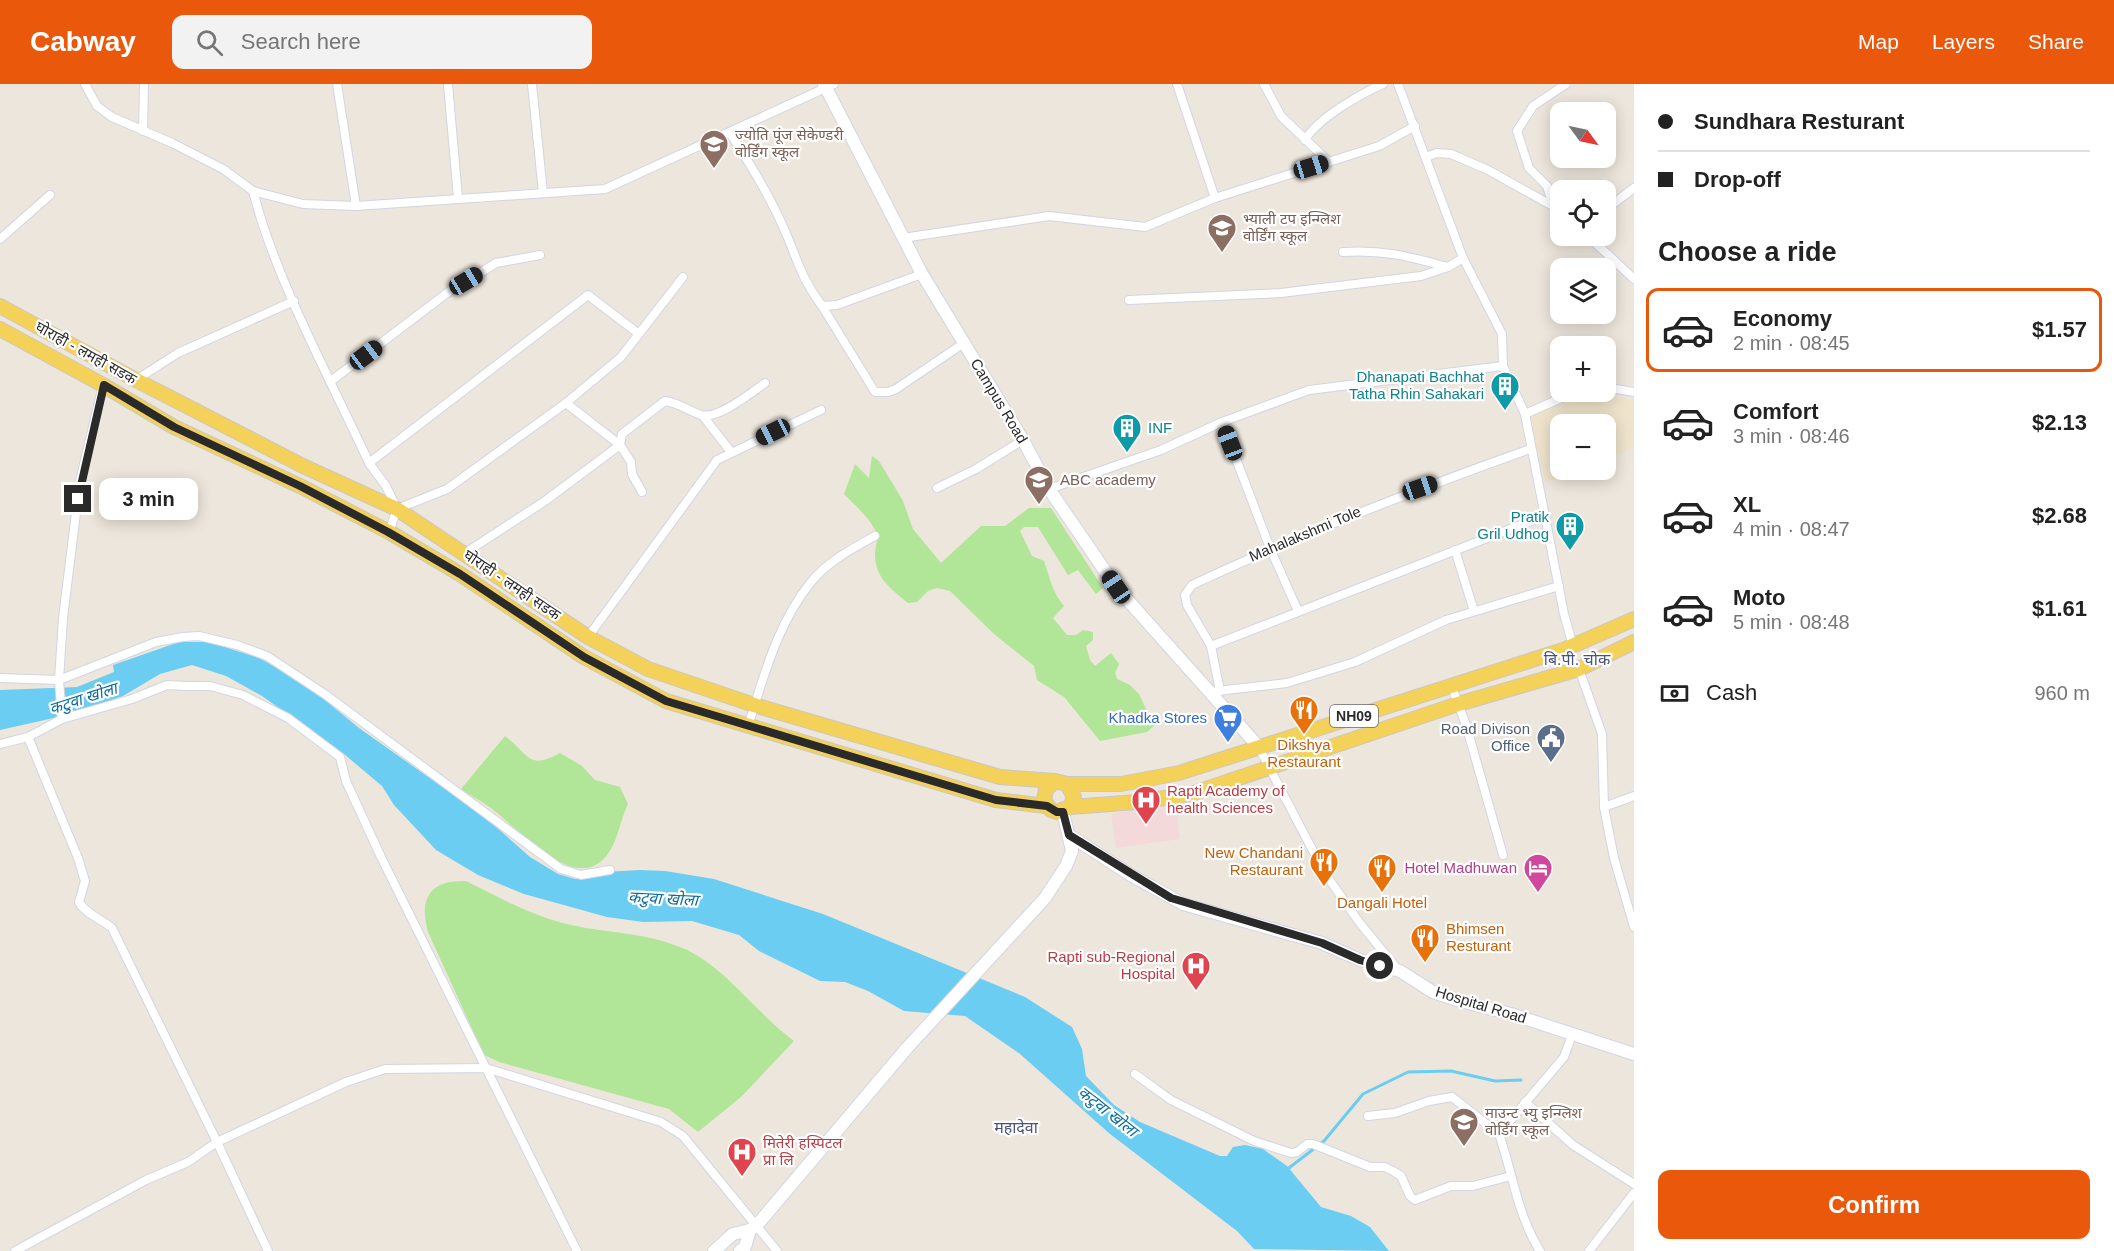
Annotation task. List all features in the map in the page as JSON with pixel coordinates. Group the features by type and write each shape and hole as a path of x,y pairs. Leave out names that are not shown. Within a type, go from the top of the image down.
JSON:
{"main road":[{"name":"घोराही - लमही सडक","path":"0,306 136,380 303,466 397,509 465,552 588,637 648,669 754,705 1000,777 1061,783"},
{"name":"घोराही - लमही सडक","path":"0,329 104,385 174,427 300,486 388,532 460,574 584,657 666,701 996,800 1047,806"},
{"name":"NH09","path":"1061,783 1121,784 1179,773 1258,746 1452,687 1572,646 1634,619"},
{"name":"NH09","path":"1067,809 1191,794 1458,704 1580,668 1634,642"},
{"path":"1572,646 1580,668"},
{"path":"1572,646 1580,668"},
{"path":"1061,783 1074,792 1067,809 1057,812 1047,806 1044,801 1046,789 1061,783"}],"street":[{"path":"85,84 97,106 223,170 254,191 303,204 356,206 605,189 730,133 828,85"},
{"path":"143,131 144,84"},
{"path":"338,84 356,206"},
{"path":"448,84 459,198"},
{"path":"532,84 543,193"},
{"path":"1177,84 1215,198"},
{"path":"1264,84 1281,116 1329,162"},
{"path":"1305,140 1311,130 1366,91 1383,84"},
{"path":"1398,84 1463,258 1502,334 1503,366 1525,414 1530,449 1546,514 1572,646"},
{"path":"1550,193 1547,186 1529,168 1517,131 1533,106 1566,84"},
{"name":"Campus Road","path":"828,85 922,274 1023,440 1049,489 1116,587 1207,693 1258,746"},
{"path":"903,238 1049,216 1145,227 1215,198 1378,146 1415,126"},
{"path":"730,133 760,179 785,231 804,282 822,306 875,392 888,392 896,389 964,343"},
{"path":"1426,156 1437,153 1451,154 1488,170 1550,205"},
{"path":"1616,202 1634,188"},
{"path":"254,191 262,225 294,301 369,463 386,486 397,509"},
{"path":"0,239 50,195"},
{"path":"1599,246 1634,279"},
{"path":"1343,252 1374,249 1448,267"},
{"path":"332,381 451,290 496,263 540,255"},
{"path":"1129,300 1281,293 1421,276 1448,267 1463,258"},
{"path":"822,306 837,305 922,274"},
{"path":"388,532 397,509 447,489 566,403 621,357 683,278"},
{"path":"369,463 588,296 639,334"},
{"path":"136,380 178,352 294,301"},
{"path":"1049,489 1161,450 1222,422 1309,390 1503,366"},
{"path":"703,416 727,409 765,383"},
{"path":"62,719 59,680 80,481 104,385"},
{"path":"1616,389 1634,392"},
{"path":"465,552 546,501 620,445 622,434 665,401 684,405 703,416 731,452"},
{"path":"1525,414 1552,402"},
{"path":"566,403 620,445 632,462 632,474 642,492"},
{"path":"588,637 717,460 821,410"},
{"path":"1222,422 1270,548 1298,611"},
{"path":"937,488 976,469 1023,440"},
{"name":"Mahalakshmi Tole","path":"1220,691 1211,646 1187,605 1185,595 1192,585 1270,548 1398,496 1530,449"},
{"path":"1211,646 1546,514"},
{"path":"748,726 777,635 812,581 849,551 875,536"},
{"path":"1455,550 1474,611"},
{"path":"1207,693 1287,683 1354,662 1446,620 1559,586"},
{"path":"0,678 59,680 169,639 199,636 237,645 267,656 326,695 555,866 581,875 610,870"},
{"path":"1580,668 1602,734 1604,807 1634,927"},
{"path":"0,744 27,737 62,719 132,699 167,685 210,686 243,695 288,718 327,746 342,762 346,781 381,857 577,1251"},
{"path":"1452,687 1503,855"},
{"path":"27,737 78,858 85,881 79,902 82,909 98,916 112,928 268,1251"},
{"path":"1258,746 1324,872 1359,922 1400,971"},
{"path":"1604,807 1634,796"},
{"path":"740,1251 754,1227 907,1048 1007,942 1045,898 1066,866 1072,851 1067,809"},
{"name":"Hospital Road","path":"1069,835 1130,874 1183,903 1322,943 1360,960 1400,971 1441,995 1634,1054"},
{"path":"1623,888 1634,883"},
{"path":"1499,1134 1563,1057 1572,1035"},
{"path":"15,1251 146,1180 188,1162 217,1142 336,1087 385,1069 486,1068 662,1122 683,1136 754,1227 777,1251"},
{"path":"1135,1074 1171,1100 1254,1140 1290,1153 1297,1152 1306,1144 1313,1144 1370,1167 1385,1167 1401,1176 1410,1196 1415,1200 1451,1186 1473,1186 1511,1176"},
{"path":"1368,1116 1395,1113 1429,1101 1452,1097 1499,1134 1528,1231 1540,1251"},
{"path":"1525,1102 1574,1145 1634,1184"},
{"path":"1589,1251 1634,1193"},
{"path":"714,1251 733,1234 754,1227"}],"shaded area":[{"path":"1616,398 1634,399 1634,448 1616,455 1616,414 1550,414 1551,480 1546,482 1529,416 1566,402 1616,402"},
{"name":"Rapti Academy of health Sciences","path":"1176,804 1180,839 1116,848 1111,814"}],"green space":[{"path":"872,456 879,461 903,501 913,529 941,563 981,526 1005,526 1029,508 1051,508 1103,588 1096,594 1078,570 1068,575 1038,527 1024,527 1020,531 1032,556 1044,561 1054,590 1064,606 1053,618 1067,635 1076,635 1083,630 1093,632 1093,640 1086,646 1090,660 1095,666 1111,653 1119,664 1115,673 1117,679 1130,685 1139,694 1154,726 1147,732 1100,741 1064,697 1037,680 1034,666 994,634 950,591 937,588 928,591 917,602 908,603 890,588 878,570 875,529 844,494 855,464 869,478"},
{"path":"505,736 529,758 541,760 560,753 582,766 595,780 620,787 628,804 611,849 594,866 579,868 562,863 545,853 488,806 461,789"},
{"path":"466,881 517,906 557,922 658,940 687,950 702,958 729,980 794,1041 741,1097 698,1132 669,1109 499,1062 484,1055 428,932 426,920 426,901 435,888 443,884"}],"water":[{"name":"कटुवा खोला","path":"179,642 209,642 259,658 304,683 359,728 486,818 530,857 558,874 575,879 604,872 640,870 665,871 714,879 823,914 1025,997 1072,1027 1082,1049 1086,1076 1114,1105 1140,1122 1220,1156 1227,1156 1233,1147 1245,1145 1263,1149 1287,1166 1321,1207 1351,1216 1370,1227 1389,1251 1254,1249 1237,1231 1110,1134 1020,1054 965,1016 904,1011 868,991 845,982 820,981 759,951 739,935 692,921 643,922 607,917 524,894 478,875 436,850 394,805 382,786 344,754 262,696 226,676 192,665 160,674 123,696 67,715 0,730 0,690 77,687 114,672 113,665"}],"waterway":[{"path":"1285,1171 1324,1141 1363,1094 1408,1072 1451,1071 1495,1081 1521,1080"}],"place":[{"name":"ज्योति पूंज सेकेण्डरी वोर्डिंग स्कूल","path":"714,170"},
{"name":"भ्याली टप इन्ग्लिश वोर्डिंग स्कूल","path":"1222,254"},
{"name":"Dhanapati Bachhat Tatha Rhin Sahakari","path":"1505,412"},
{"name":"INF","path":"1127,454"},
{"name":"ABC academy","path":"1039,506"},
{"name":"Pratik Gril Udhog","path":"1570,552"},
{"name":"Dikshya Restaurant","path":"1304,736"},
{"name":"Khadka Stores","path":"1228,744"},
{"name":"Road Divison Office","path":"1551,764"},
{"name":"Rapti Academy of health Sciences","path":"1146,826"},
{"name":"New Chandani Restaurant","path":"1324,888"},
{"name":"Dangali Hotel","path":"1382,894"},
{"name":"Hotel Madhuwan","path":"1538,894"},
{"name":"Bhimsen Resturant","path":"1425,964"},
{"name":"Rapti sub-Regional Hospital","path":"1196,992"},
{"name":"माउन्ट भ्यु इन्ग्लिश वोर्डिंग स्कूल","path":"1464,1148"},
{"name":"मितेरी हस्पिटल प्रा लि","path":"742,1178"}],"district":[{"name":"बि.पी. चोक","path":"1577,659"},
{"name":"महादेवा","path":"1016,1127"}],"route":[{"path":"78,499 80,481 104,385 174,427 300,486 388,532 460,574 584,657 666,701 996,800 1047,806 1051,810 1063,812 1069,835 1171,898 1215,913 1322,943 1380,966"}]}
